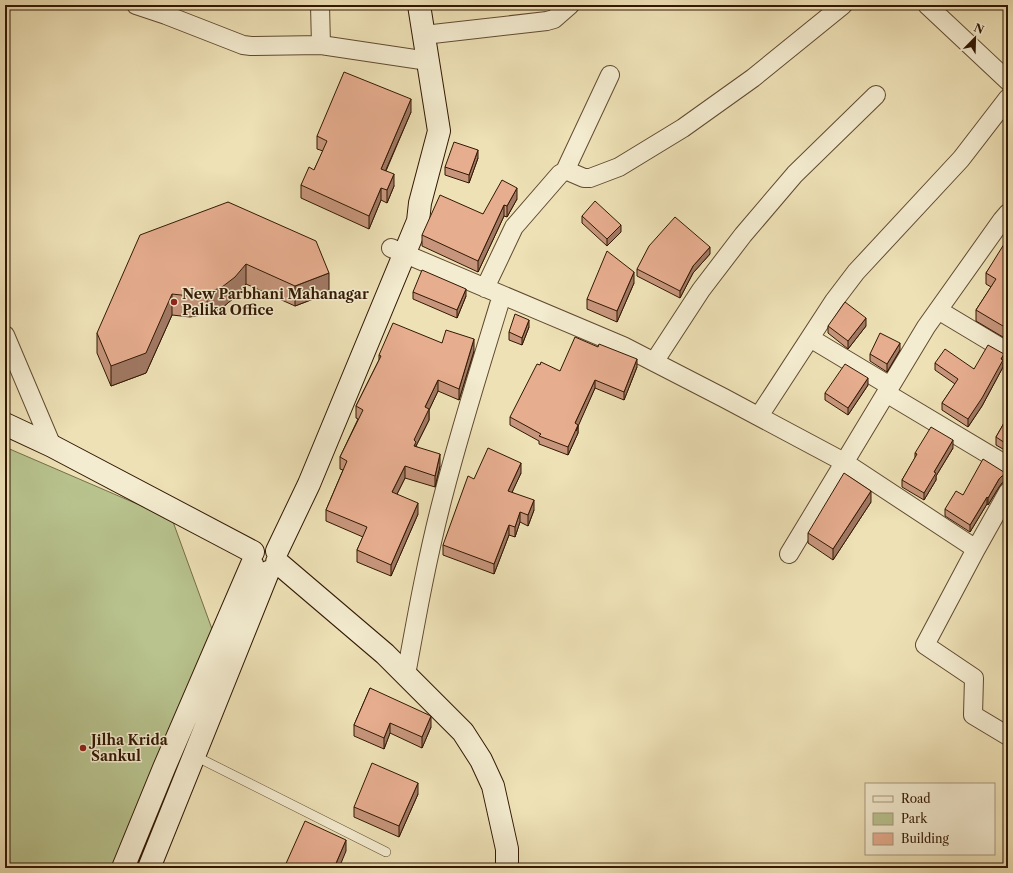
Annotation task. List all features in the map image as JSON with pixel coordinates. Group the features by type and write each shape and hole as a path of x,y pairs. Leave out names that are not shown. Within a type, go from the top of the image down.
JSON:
{"street":[{"path":"136,5 243,45 321,45 428,61"},
{"path":"320,5 321,45"},
{"path":"124,868 164,768 266,558 398,251 405,218 420,203 439,131 419,5"},
{"path":"424,36 547,21 554,19 570,5"},
{"path":"485,288 514,227 560,174 570,172 584,178 590,178 620,167 683,128 753,78 843,5"},
{"path":"927,5 1008,81"},
{"path":"565,172 610,75"},
{"path":"654,362 701,290 743,234 795,174 876,95"},
{"path":"759,416 834,301 856,272 961,159 1008,98"},
{"path":"789,554 926,327 1006,219"},
{"path":"398,251 623,346 759,416 844,462 976,549"},
{"path":"406,675 424,577 444,494 462,426 502,295"},
{"path":"938,310 1008,352"},
{"path":"5,335 52,446"},
{"path":"810,338 1008,466"},
{"path":"5,424 52,446 266,558 385,654 463,732 481,760 493,786 507,849 507,868"},
{"path":"1008,492 925,645 974,678 973,715 1008,736"},
{"path":"149,868 194,756 266,558"}],"lane":[{"path":"194,756 386,852"}],"green space":[{"name":"Jilha Krida Sankul","path":"5,447 172,519 212,629 112,868 5,868"}],"building":[{"path":"344,72 411,99 381,169 394,174 387,190 381,188 369,216 301,185 309,167 314,170 327,141 317,136"},
{"path":"454,142 478,150 469,175 445,167"},
{"path":"502,180 517,188 507,206 504,205 478,261 422,235 440,195 483,214"},
{"path":"595,201 621,225 607,239 582,216"},
{"name":"New Parbhani Mahanagar Palika Office","path":"228,202 316,241 329,273 295,286 246,264 235,277 222,287 207,293 190,296 172,294 146,353 111,366 97,333 140,235"},
{"path":"675,217 710,247 693,266 680,291 637,269 649,246"},
{"path":"1006,241 1008,242 1008,329 976,310 996,279 986,273"},
{"path":"607,251 634,272 617,311 587,299"},
{"path":"422,270 466,289 457,310 413,292"},
{"path":"845,302 866,318 848,341 828,326"},
{"path":"515,314 529,320 522,338 509,332"},
{"path":"393,323 442,343 446,330 474,339 459,389 438,380 425,407 429,409 414,440 416,442 414,446 440,454 435,476 405,466 392,492 418,503 391,565 357,550 367,527 326,510 347,461 340,457 363,410 356,406 381,356 379,355"},
{"path":"880,333 900,343 887,364 870,354"},
{"path":"575,337 598,347 599,344 637,359 624,392 595,380 575,423 578,425 568,447 539,436 541,434 510,417 537,364 540,365 541,362 560,371"},
{"path":"988,345 1004,354 1001,359 1003,360 982,398 968,419 942,403 958,379 935,363 945,349 974,369"},
{"path":"845,364 868,378 848,408 825,393"},
{"path":"1008,416 1008,445 996,437"},
{"path":"931,427 953,440 934,472 936,473 924,493 902,480 917,454 915,453"},
{"path":"488,448 521,463 508,491 534,500 528,515 520,512 515,527 509,525 494,564 443,545 468,476 474,479"},
{"path":"983,459 1007,474 999,479 970,525 945,509 956,491 963,495"},
{"path":"844,473 871,491 833,549 808,533"},
{"path":"370,688 431,716 422,737 390,723 384,738 354,725"},
{"path":"372,763 418,783 399,826 354,807"},
{"path":"305,821 346,840 334,868 284,868"}],"place":[{"name":"New Parbhani Mahanagar Palika Office","path":"174,302"},
{"name":"Jilha Krida Sankul","path":"83,748"}]}
